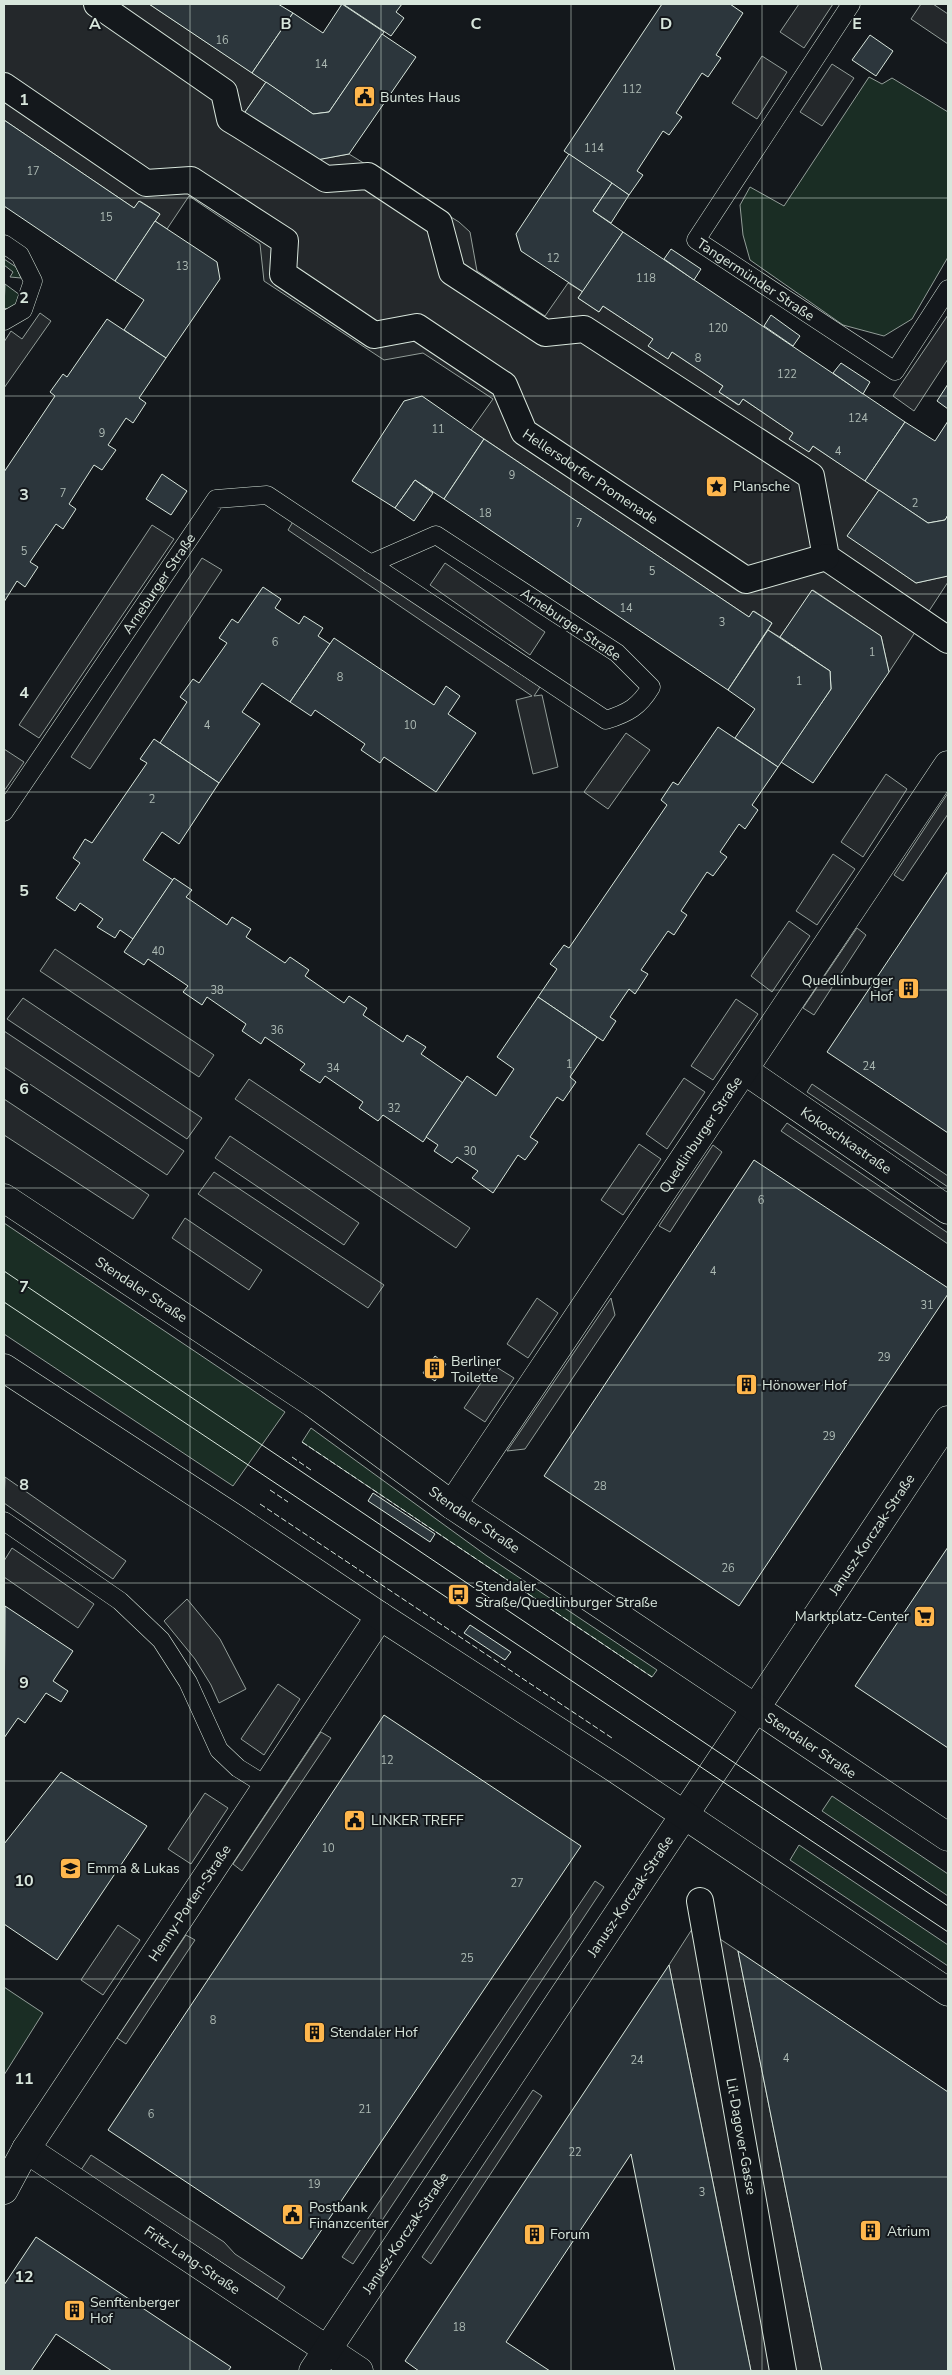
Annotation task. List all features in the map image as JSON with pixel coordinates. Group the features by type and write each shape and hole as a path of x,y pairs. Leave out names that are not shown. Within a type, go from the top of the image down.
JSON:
{"street":[{"path":"96,4 224,92 230,119 326,179 368,176 439,223 452,272 545,333 584,329 811,476 826,558 948,640"},
{"name":"Hellersdorfer Promenade","path":"4,86 146,183 191,180 285,241 283,274 374,335 417,327 504,385 524,432 746,580 826,558"},
{"name":"Quedlinburger Straße","path":"452,1505 948,765"},
{"name":"Kokoschkastraße","path":"744,1070 948,1210"},
{"name":"Stendaler Straße","path":"4,1198 313,1403 452,1505 948,1837"},
{"path":"4,1368 684,1814 948,1992"},
{"name":"Janusz-Korczak-Straße","path":"319,2361 506,2084 948,1420"},
{"name":"Henny-Porten-Straße","path":"4,2190 26,2150 380,1616"},
{"name":"Lil-Dagover-Gasse","path":"700,1901 783,2371"},
{"name":"Fritz-Lang-Straße","path":"26,2150 319,2361 359,2371"}],"lane":[{"name":"Tangermünder Straße","path":"851,4 696,240 895,371 948,289"},
{"path":"4,244 20,255 33,281 23,310 4,321"},
{"name":"Arneburger Straße","path":"4,812 216,499 267,495 370,564 606,720 619,716 642,704 651,687 617,653 436,535 370,564"},
{"path":"4,1521 120,1601 161,1640 188,1682 219,1750 238,1768 267,1786"}],"green space":[{"path":"869,77 882,84 892,78 948,112 948,257 912,319 884,336 843,325 750,260 743,235 740,205 750,187 784,206"},
{"path":"4,259 16,267 21,278 10,277 13,272 4,265"},
{"path":"5,284 20,295 14,311 4,308"},
{"path":"4,1223 285,1412 233,1486 4,1334"},
{"path":"311,1428 487,1556 657,1670 652,1677 302,1442"},
{"path":"832,1796 948,1874 948,1896 822,1811"},
{"path":"799,1845 948,1945 948,1966 790,1860"},
{"path":"4,1987 43,2013 4,2075"}],"shaded area":[{"path":"4,4 149,4 266,82 243,115 311,161 349,154 459,222 470,232 477,271 545,316 568,283 583,292 578,298 599,312 603,306 653,339 668,358 672,352 723,386 719,392 738,405 743,399 793,433 809,452 813,446 879,490 848,536 916,583 948,576 948,582 889,672 881,636 813,590 780,637 768,630 772,623 754,611 749,617 471,430 493,399 423,353 384,360 264,281 260,244 189,196 167,229 155,221 160,214 140,201 134,208 4,120"},
{"path":"799,4 833,4 804,48 780,32"},
{"path":"921,4 933,4 948,14 948,44 911,19"},
{"path":"762,56 787,72 757,119 732,103"},
{"path":"832,64 854,78 822,126 800,112"},
{"path":"40,313 51,321 4,388 4,342 11,331 22,339"},
{"path":"948,315 948,359 914,411 893,396"},
{"path":"294,520 540,687 534,696 542,695 558,767 533,774 516,700 532,696 288,530"},
{"path":"152,525 174,539 39,738 19,725"},
{"path":"202,558 222,570 90,769 71,757"},
{"path":"445,563 545,632 530,655 430,585"},
{"path":"626,733 650,750 608,809 584,792"},
{"path":"4,749 24,762 4,791"},
{"path":"886,774 907,789 863,857 841,842"},
{"path":"948,793 948,814 903,881 894,875"},
{"path":"833,854 855,869 817,925 796,911"},
{"path":"789,921 810,936 772,992 751,976"},
{"path":"857,928 866,935 814,1015 803,1008"},
{"path":"55,949 214,1055 199,1077 40,971"},
{"path":"23,998 202,1118 187,1139 7,1019"},
{"path":"736,999 758,1014 713,1080 691,1066"},
{"path":"4,1031 184,1151 167,1175 4,1067"},
{"path":"684,1078 705,1092 667,1149 646,1134"},
{"path":"249,1079 470,1228 456,1248 235,1099"},
{"path":"812,1084 948,1176 948,1187 807,1092"},
{"path":"4,1099 149,1195 133,1219 4,1135"},
{"path":"787,1123 948,1233 948,1244 781,1131"},
{"path":"230,1136 359,1223 344,1245 215,1158"},
{"path":"639,1144 661,1159 623,1215 601,1200"},
{"path":"713,1145 722,1152 670,1232 659,1226"},
{"path":"214,1172 384,1285 368,1308 198,1194"},
{"path":"185,1218 262,1270 249,1290 172,1238"},
{"path":"537,1298 558,1313 528,1358 507,1344"},
{"path":"611,1298 615,1315 525,1449 507,1451"},
{"path":"493,1365 514,1378 485,1422 464,1408"},
{"path":"5,1477 126,1561 113,1579 4,1503"},
{"path":"12,1548 94,1604 78,1628 4,1577 4,1561"},
{"path":"187,1599 220,1639 246,1689 219,1703 211,1685 195,1659 164,1621"},
{"path":"278,1684 300,1699 264,1755 241,1739"},
{"path":"321,1732 331,1738 242,1871 233,1864"},
{"path":"205,1793 228,1808 191,1864 168,1849"},
{"path":"595,1881 604,1887 353,2264 342,2257"},
{"path":"696,1923 738,1951 822,2371 751,2371 669,1965"},
{"path":"118,1925 140,1940 103,1995 81,1980"},
{"path":"186,1935 195,1940 126,2044 117,2038"},
{"path":"533,2090 542,2096 431,2264 422,2257"},
{"path":"91,2155 224,2242 235,2254 285,2287 277,2299 81,2170"}],"building":[{"path":"149,4 278,4 293,13 252,73"},
{"path":"342,4 384,32 329,112 313,114 252,73 293,13 323,33"},
{"path":"343,4 402,4 396,12 404,18 391,36"},
{"path":"662,4 730,4 743,13 716,55 721,58 708,77 702,73 676,113 682,117 669,135 663,131 637,171 643,175 629,195 564,151"},
{"name":"Buntes Haus","path":"382,34 416,57 349,154 311,161 243,115 266,82 313,114 329,112"},
{"path":"870,35 893,51 876,76 852,60"},
{"path":"4,120 134,208 139,201 160,214 115,281 4,206"},
{"path":"569,154 612,183 593,211 623,232 583,292 521,251 516,234"},
{"path":"612,183 629,195 611,223 593,211"},
{"path":"155,221 217,262 220,279 166,358 124,330 144,300 115,281"},
{"path":"623,232 905,422 865,481 813,446 809,452 789,439 793,433 743,399 739,405 719,392 723,386 672,352 668,359 648,346 653,339 603,306 599,312 578,298"},
{"path":"671,249 701,269 694,280 664,259"},
{"path":"771,315 800,336 793,346 764,326"},
{"path":"107,319 166,358 139,398 146,403 133,423 126,418 108,445 116,450 102,470 94,465 69,504 76,509 63,529 56,524 30,562 38,567 25,587 17,581 4,602 4,472 55,396 50,392 63,374 67,377"},
{"path":"841,363 870,382 863,394 833,373"},
{"path":"948,384 948,409 937,401"},
{"path":"422,396 484,439 444,499 415,480 395,508 352,481 404,401"},
{"path":"948,421 948,515 945,520 928,523 865,481 905,422 935,441"},
{"path":"484,439 749,617 753,611 772,623 728,690 444,499"},
{"path":"162,474 187,491 171,515 146,499"},
{"path":"415,480 433,493 414,521 395,508"},
{"path":"879,490 928,523 945,520 948,515 948,576 916,583 847,536"},
{"path":"263,587 281,599 275,608 299,624 304,616 323,628 318,636 330,644 290,702 262,683 242,712 260,724 219,783 160,743 187,702 180,697 193,679 199,683 227,643 219,638 232,619 238,623"},
{"path":"812,590 881,636 889,672 813,783 781,762 831,689 830,671 780,637"},
{"path":"768,630 830,671 831,689 778,767 735,738 755,709 728,690"},
{"path":"334,638 434,705 446,686 460,696 448,714 476,733 436,792 384,757 380,763 361,750 365,744 315,710 311,716 290,702"},
{"path":"718,727 778,767 752,805 758,810 745,829 739,824 720,852 727,857 713,876 707,872 681,911 687,915 674,935 668,931 641,970 648,974 635,994 629,989 610,1017 616,1021 603,1041 538,997 557,969 550,964 564,945 569,948 667,805 661,800 673,782 678,785"},
{"path":"154,739 219,783 179,844 162,832 143,860 173,880 133,939 120,930 115,938 97,927 103,919 80,903 75,911 56,898 80,863 73,858 85,839 92,843 147,763 140,759"},
{"name":"Quedlinburger Hof","path":"948,871 948,1133 827,1052"},
{"path":"174,878 192,890 186,897 227,925 232,917 251,929 246,937 285,963 290,957 309,970 305,976 344,1003 349,996 367,1008 363,1015 403,1042 407,1035 426,1047 421,1054 463,1083 423,1142 383,1115 378,1121 359,1108 363,1102 325,1076 320,1083 300,1070 305,1064 265,1037 261,1044 242,1031 246,1024 207,997 202,1005 183,992 188,986 148,959 144,965 124,952"},
{"path":"538,997 597,1037 570,1077 576,1082 563,1101 557,1097 530,1137 538,1142 525,1160 518,1155 493,1193 472,1178 478,1171 457,1157 452,1163 434,1151 438,1145 426,1137 467,1076 496,1096 514,1069 497,1057"},
{"name":"Hönower Hof","path":"754,1160 948,1288 948,1294 739,1606 544,1476"},
{"name":"Berliner Toilette","path":"435,1356 446,1364 435,1381 423,1373"},
{"path":"373,1493 435,1534 430,1542 368,1501"},
{"name":"Marktplatz-Center","path":"948,1547 948,1748 855,1686"},
{"path":"5,1606 73,1651 53,1681 68,1691 61,1702 46,1693 25,1723 18,1718 4,1738"},
{"path":"470,1625 511,1652 505,1660 464,1633"},
{"name":"Stendaler Hof","path":"384,1715 581,1846 302,2259 108,2130"},
{"name":"Emma & Lukas","path":"61,1772 147,1826 57,1960 4,1924 4,1844"},
{"name":"Atrium","path":"738,1951 948,2092 948,2371 822,2371"},
{"name":"Forum","path":"669,1965 751,2371 675,2371 631,2154 506,2342 550,2371 419,2371 405,2361"},
{"name":"Senftenberger Hof","path":"36,2237 231,2367 228,2371 112,2371 56,2334 31,2371 4,2371 4,2285"}],"tram line":[{"path":"4,1271 948,1906"},
{"path":"4,1302 948,1932"}],"fence":[{"path":"302,1442 652,1677"},
{"path":"292,1457 311,1470"},
{"path":"270,1490 288,1502"},
{"path":"260,1504 612,1738"}],"place":[{"name":"Buntes Haus","path":"364,97"},
{"name":"Plansche","path":"717,486"},
{"name":"Quedlinburger Hof","path":"909,988"},
{"name":"Berliner Toilette","path":"435,1369"},
{"name":"Hönower Hof","path":"746,1385"},
{"name":"Stendaler Straße/Quedlinburger Straße","path":"459,1594"},
{"name":"Marktplatz-Center","path":"925,1616"},
{"name":"LINKER TREFF","path":"355,1820"},
{"name":"Emma & Lukas","path":"71,1868"},
{"name":"Stendaler Hof","path":"314,2032"},
{"name":"Postbank Finanzcenter","path":"293,2215"},
{"name":"Atrium","path":"871,2231"},
{"name":"Forum","path":"534,2234"},
{"name":"Senftenberger Hof","path":"74,2310"}]}
